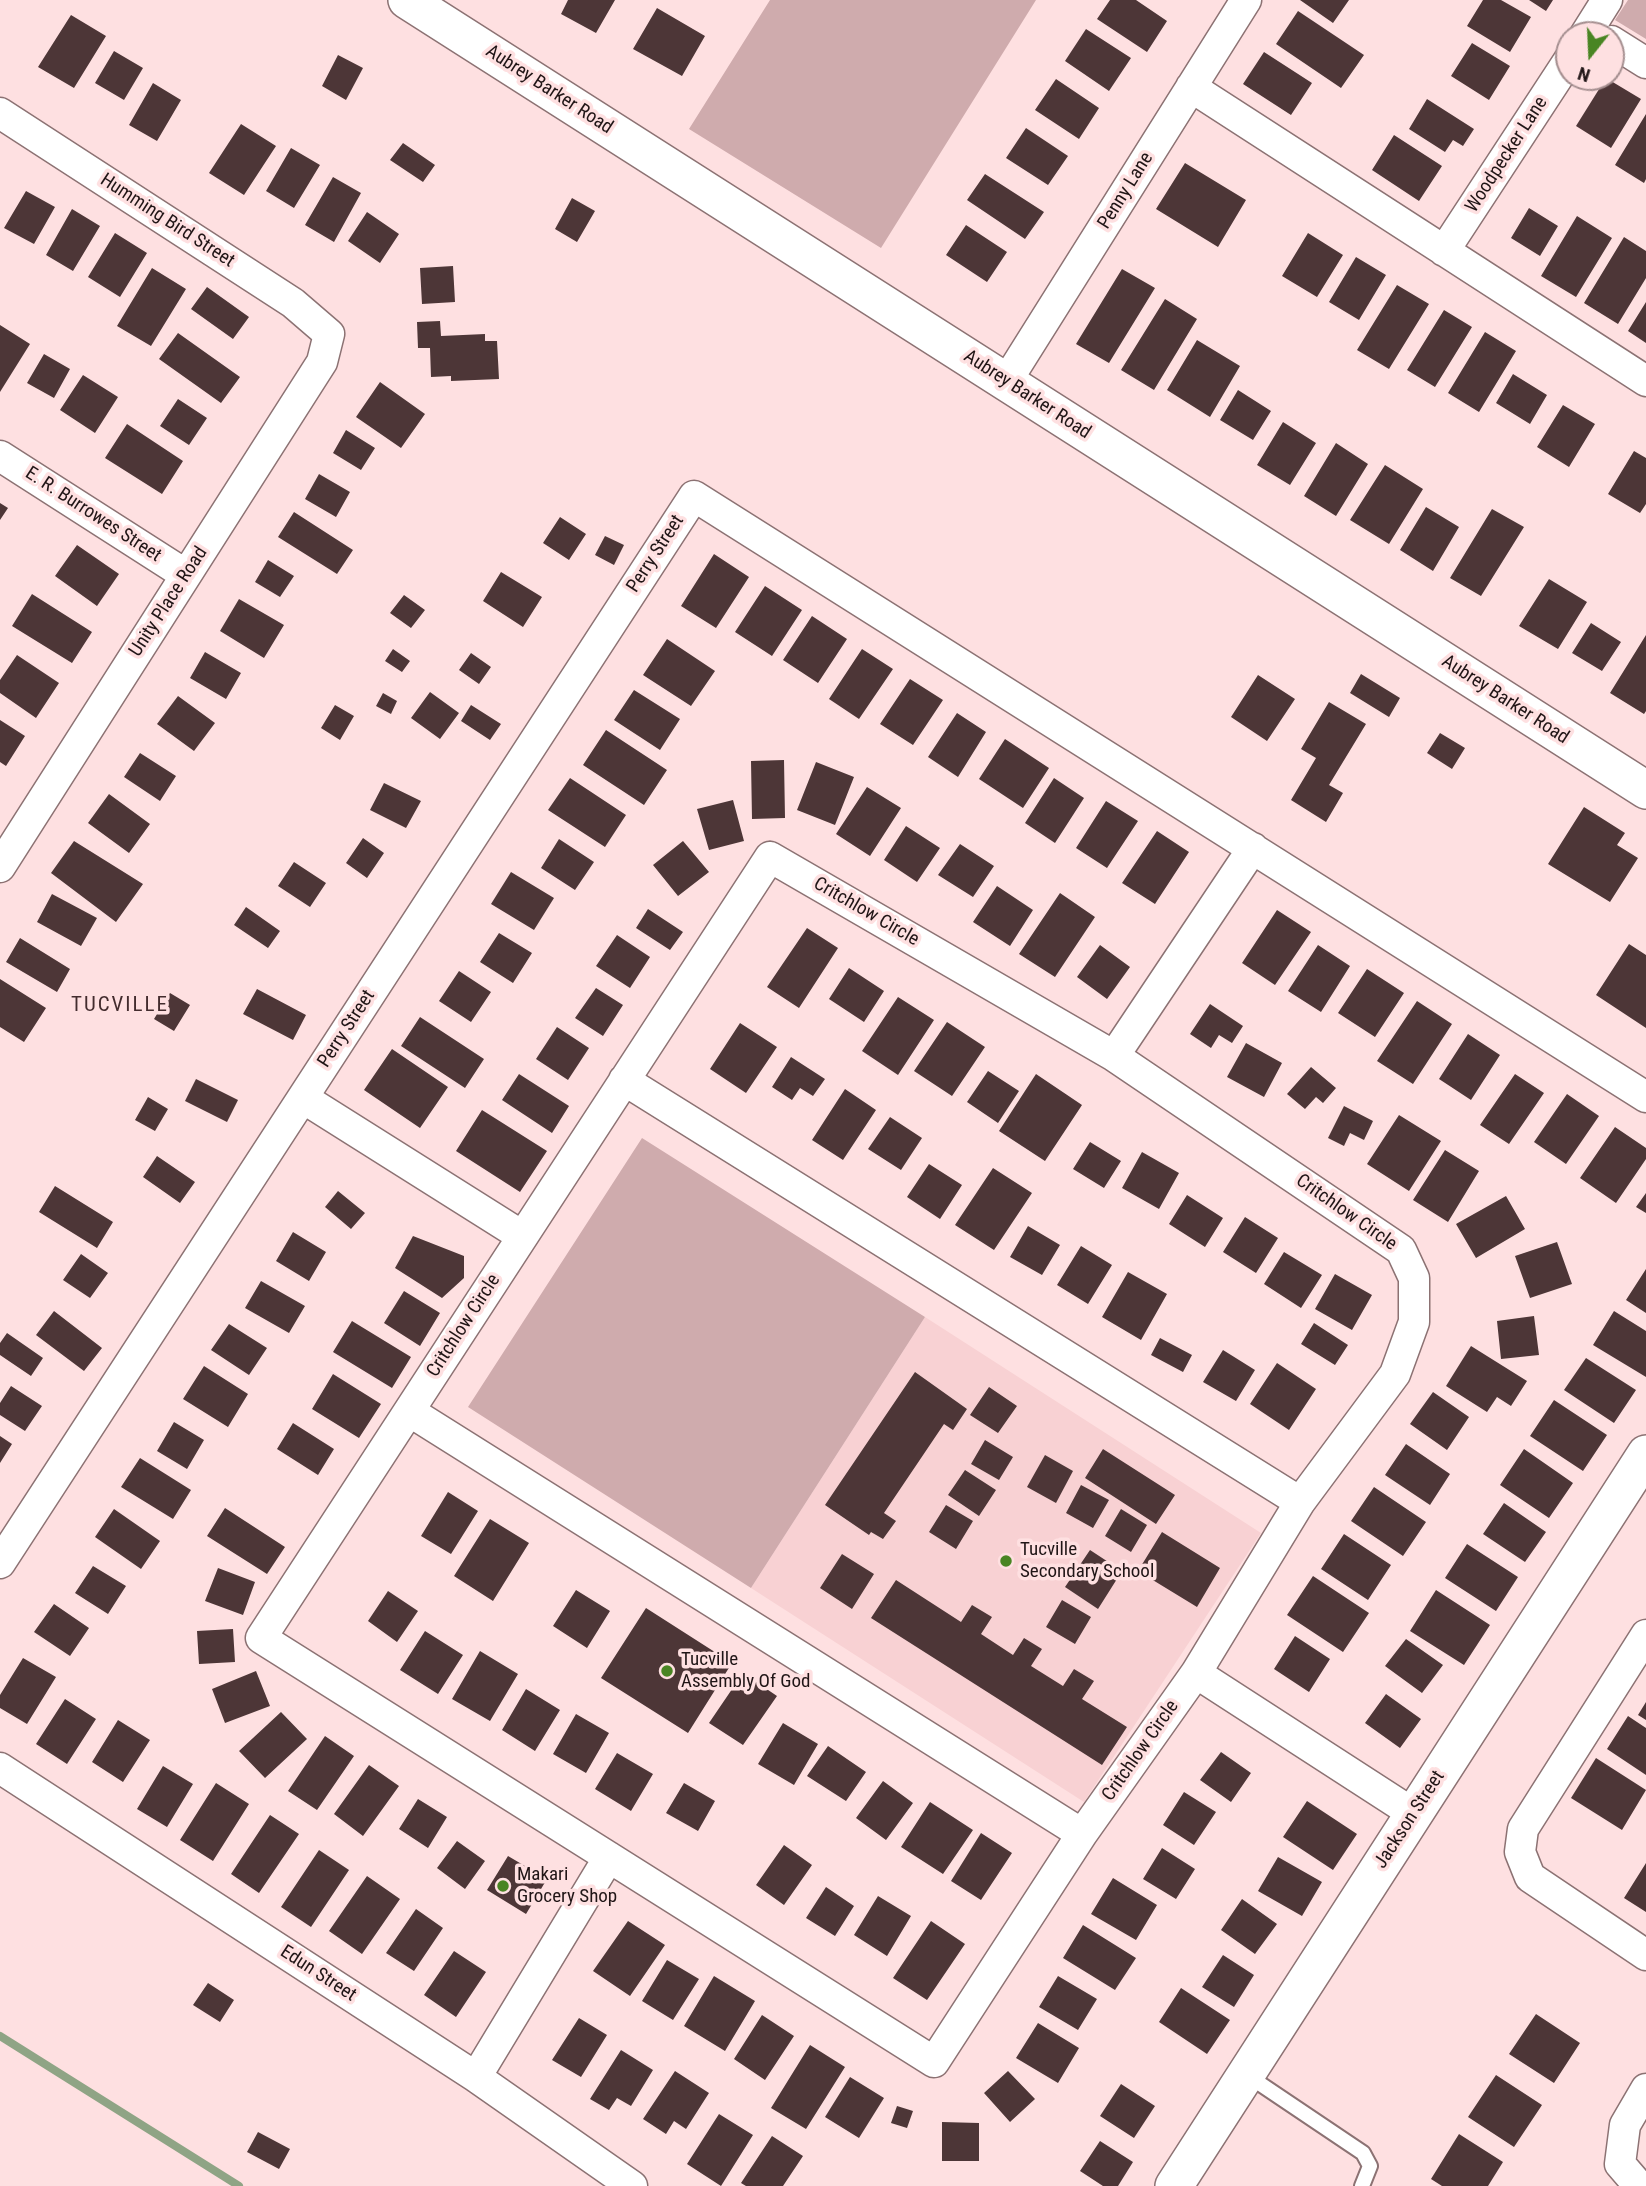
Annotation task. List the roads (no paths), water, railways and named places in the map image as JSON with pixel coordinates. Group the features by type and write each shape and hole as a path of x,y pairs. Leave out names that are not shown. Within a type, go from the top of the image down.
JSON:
{"street":[{"name":"Aubrey Barker Road","path":"407,0 1646,790"},
{"name":"Penny Lane","path":"1006,382 1246,0"},
{"path":"1601,21 1607,0"},
{"path":"1625,51 1646,63"},
{"name":"Woodpecker Lane","path":"1444,251 1555,81"},
{"path":"1191,87 1646,381"},
{"name":"Humming Bird Street","path":"0,113 293,303 329,334"},
{"name":"Unity Place Road","path":"0,867 322,362 329,334"},
{"name":"E. R. Burrowes Street","path":"0,456 186,575"},
{"name":"Perry Street","path":"0,1563 694,496 1252,848"},
{"path":"1114,1056 1252,848 1646,1097"},
{"name":"Critchlow Circle","path":"770,856 1114,1056 1401,1250 1414,1278 1414,1322 1395,1374 1300,1502 1196,1673 1082,1835 934,2062 261,1638 770,856"},
{"path":"624,1080 1300,1502"},
{"path":"303,1098 522,1237"},
{"path":"409,1411 1082,1835"},
{"name":"Jackson Street","path":"1174,2186 1646,1454"},
{"path":"1646,1635 1523,1829 1520,1852 1530,1877 1646,1955"},
{"path":"1196,1673 1415,1814"},
{"name":"Edun Street","path":"0,1768 476,2077 632,2186"},
{"path":"476,2077 609,1857"},
{"path":"1640,2186 1620,2164 1625,2125 1646,2090"}],"lane":[{"path":"1246,2074 1363,2153 1370,2166 1362,2186"}],"waterway":[{"path":"0,2036 239,2186"}],"place":[{"name":"Tucville Secondary School","path":"1006,1561"},
{"name":"Tucville Assembly Of God","path":"667,1671"},
{"name":"Makari Grocery Shop","path":"503,1886"}],"district":[{"name":"TUCVILLE","path":"120,1006"}]}
